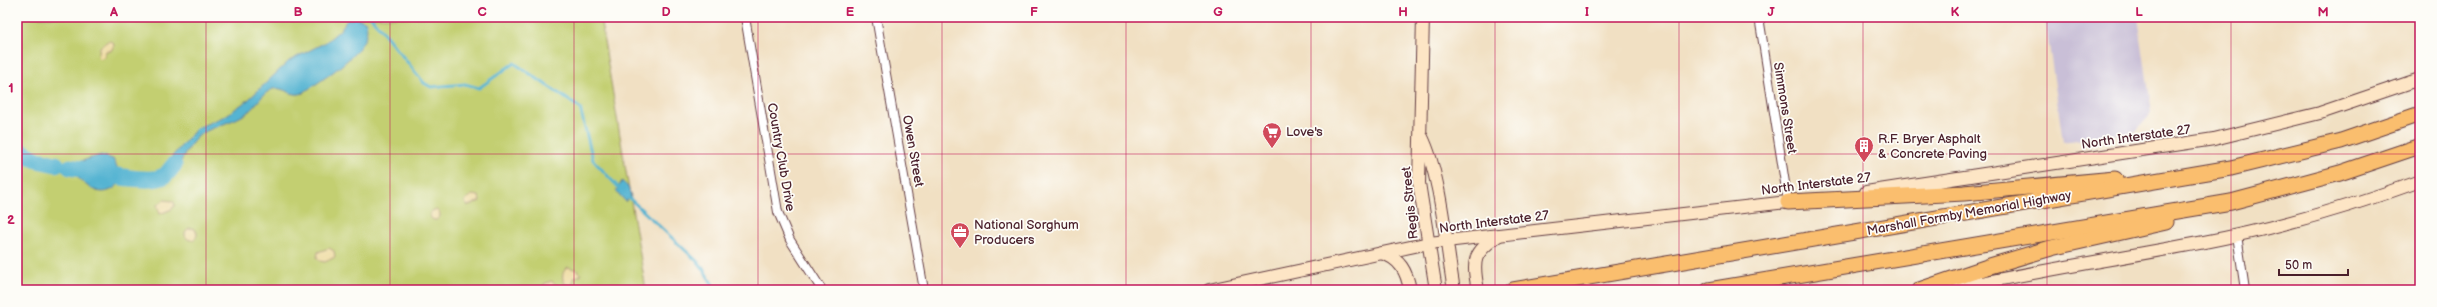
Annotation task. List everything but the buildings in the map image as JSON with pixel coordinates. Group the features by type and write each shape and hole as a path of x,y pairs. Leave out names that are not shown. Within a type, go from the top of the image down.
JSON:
{"highway":[{"name":"Marshall Formby Memorial Highway","path":"1513,290 2231,168 2341,141 2420,114"},
{"path":"1918,290 2044,251 2140,229 2231,202 2340,173 2420,146"},
{"path":"1788,202 1964,193 2231,168"},
{"path":"1709,290 2231,202"}],"main road":[{"name":"Regis Street","path":"1423,17 1420,63 1421,136 1419,183 1436,290"},
{"name":"North Interstate 27","path":"1209,290 1429,243 1857,194 2214,139 2320,113 2420,79"},
{"name":"Regis Street","path":"1421,136 1428,149 1434,174 1454,290"},
{"path":"1947,290 2053,268 2237,235 2330,210 2420,181"},
{"path":"1478,290 1474,267 1476,257 1481,249 1500,235"},
{"path":"1381,254 1392,258 1403,267 1408,277 1410,290"}],"street":[{"name":"Country Club Drive","path":"745,17 778,212 790,240 822,290"},
{"name":"Owen Street","path":"876,17 924,290"},
{"name":"Simmons Street","path":"1759,17 1788,202"},
{"path":"2237,235 2245,290"}],"shaded area":[{"path":"2045,17 2138,17 2152,113 2135,132 2063,142"}],"green space":[{"path":"17,17 600,17 646,290 17,290"}],"sand":[{"path":"108,41 113,42 114,45 111,51 106,51 104,57 100,59 98,57 100,47"},
{"path":"472,195 479,196 480,201 468,206 465,203 466,199"},
{"path":"164,200 173,201 175,205 172,209 160,214 157,205"},
{"path":"433,210 437,210 439,211 439,219 433,220 430,217 430,213"},
{"path":"193,228 196,229 196,239 189,240 186,239 185,232 186,229"},
{"path":"329,248 334,251 335,257 325,262 320,261 317,258 318,252"},
{"path":"568,267 577,270 581,275 573,278 573,283 571,285 565,284 563,279 563,273"},
{"path":"551,281 558,286 559,290 543,290 544,284"}],"water":[{"path":"355,18 365,21 367,31 356,52 346,62 303,93 295,94 281,89 273,89 266,93 248,112 201,134 190,145 169,178 163,182 157,182 160,170 197,128 225,116 248,100 289,61 326,42 340,30 347,20"},
{"path":"101,155 113,159 120,173 117,186 103,192 97,191 86,185 70,170 72,164"},
{"path":"622,181 628,187 631,196 626,202 616,191"}],"waterway":[{"path":"371,17 424,83 431,87 465,84 479,88 514,63 580,108 593,160 619,188"},
{"path":"17,149 37,160 56,164"},
{"path":"70,167 132,178 156,179 164,176 174,165"},
{"path":"627,196 700,264 716,290"}],"place":[{"name":"Love's","path":"1272,149"},
{"name":"R.F. Bryer Asphalt & Concrete Paving","path":"1864,163"},
{"name":"National Sorghum Producers","path":"960,249"}]}
